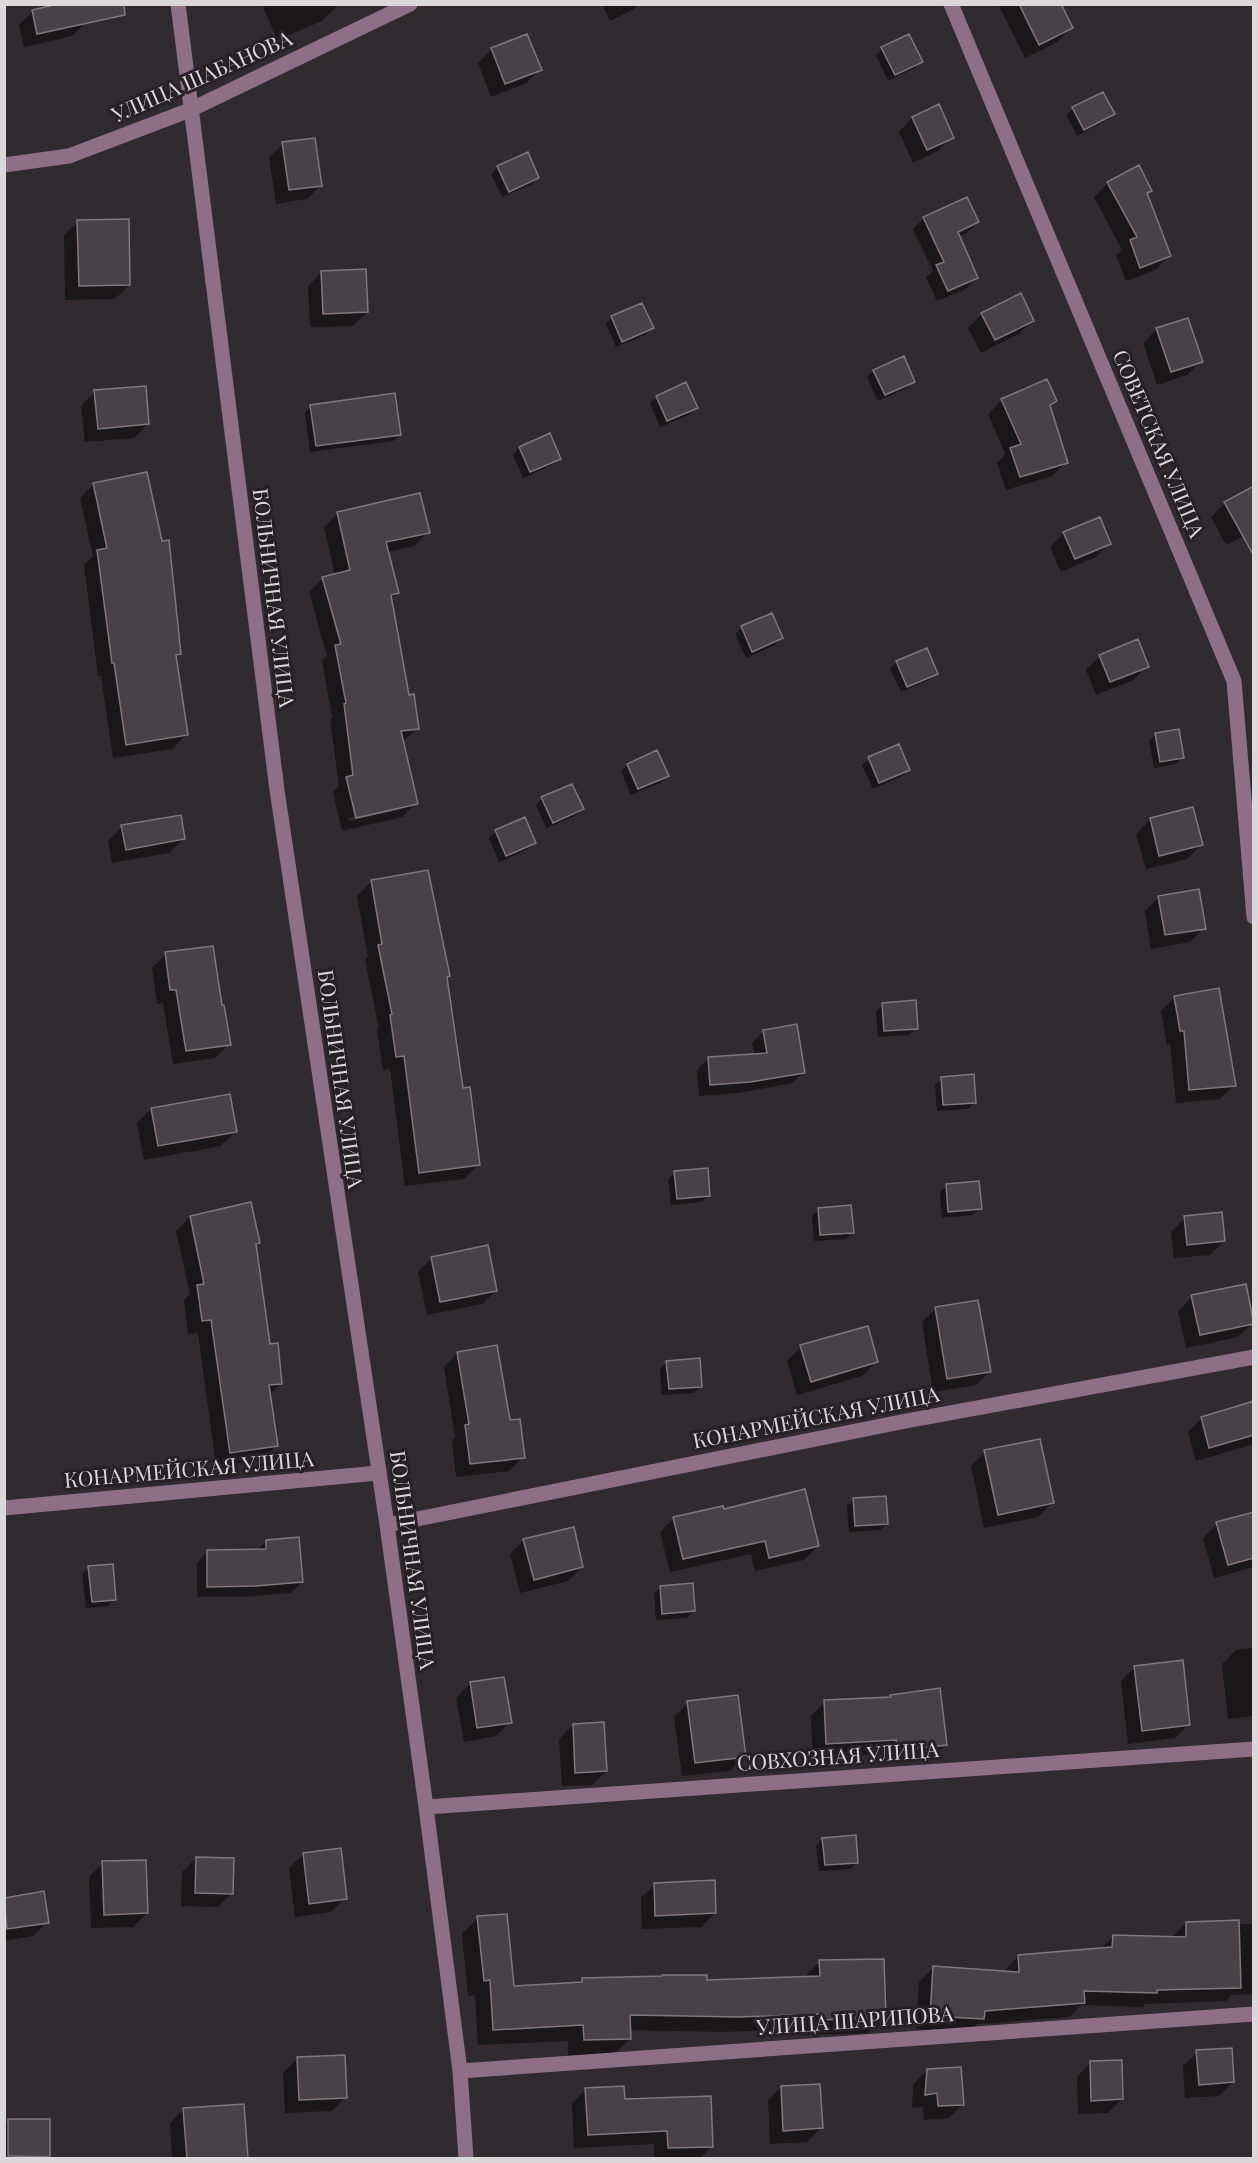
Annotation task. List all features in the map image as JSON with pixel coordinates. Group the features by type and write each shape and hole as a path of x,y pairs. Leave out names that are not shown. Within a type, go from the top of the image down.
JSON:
{"street":[{"name":"БОЛЬНИЧНАЯ УЛИЦА","path":"178,4 277,790 387,1525 426,1807 460,2070 466,2158"},
{"name":"УЛИЦА ШАБАНОВА","path":"4,165 69,156 190,110 410,4"},
{"name":"СОВЕТСКАЯ УЛИЦА","path":"951,4 1234,681 1254,917"},
{"name":"КОНАРМЕЙСКАЯ УЛИЦА","path":"387,1525 918,1419 1254,1357"},
{"name":"КОНАРМЕЙСКАЯ УЛИЦА","path":"4,1508 378,1473"},
{"name":"СОВХОЗНАЯ УЛИЦА","path":"426,1807 1254,1749"},
{"name":"УЛИЦА ШАРИПОВА","path":"460,2070 1254,2014"}],"building":[{"path":"58,4 124,4 125,15 37,34 32,10"},
{"path":"1019,4 1061,4 1073,28 1039,45"},
{"path":"527,34 542,70 505,84 491,48"},
{"path":"909,34 923,62 895,75 881,47"},
{"path":"1103,92 1115,114 1084,130 1072,107"},
{"path":"939,104 954,138 927,150 912,117"},
{"path":"315,138 322,186 289,190 282,142"},
{"path":"528,152 539,178 509,192 497,166"},
{"path":"1139,165 1152,191 1147,193 1171,256 1140,268 1130,240 1137,237 1107,182"},
{"path":"967,197 979,222 958,232 978,278 948,291 936,265 944,262 923,217"},
{"path":"129,219 130,285 79,286 77,220"},
{"path":"366,269 368,312 323,314 321,271"},
{"path":"1021,293 1034,321 995,340 981,313"},
{"path":"642,303 654,328 622,342 611,316"},
{"path":"1188,318 1203,362 1171,372 1156,328"},
{"path":"904,356 915,382 885,395 873,370"},
{"path":"1047,379 1057,401 1050,405 1068,463 1020,477 1010,448 1021,444 1001,399"},
{"path":"686,382 698,408 667,421 656,396"},
{"path":"146,386 149,424 98,429 94,390"},
{"path":"395,393 401,435 316,446 310,405"},
{"path":"550,433 561,459 530,472 519,447"},
{"path":"147,472 162,541 169,540 181,654 176,655 188,735 126,745 97,550 107,548 93,483"},
{"path":"1254,486 1254,556 1224,502"},
{"path":"420,493 430,533 386,542 399,593 391,595 409,695 414,694 419,729 401,731 418,804 356,818 346,777 353,775 344,704 346,703 335,645 341,644 322,577 350,570 337,512"},
{"path":"1100,517 1111,544 1075,559 1063,532"},
{"path":"772,613 783,638 752,652 741,626"},
{"path":"1138,639 1149,667 1110,682 1099,655"},
{"path":"927,648 938,674 907,687 896,661"},
{"path":"1179,729 1184,758 1160,762 1155,733"},
{"path":"899,744 910,770 879,783 868,757"},
{"path":"657,750 669,776 638,789 627,764"},
{"path":"572,784 584,809 553,823 541,797"},
{"path":"1193,807 1203,845 1159,856 1150,818"},
{"path":"181,815 185,839 126,850 121,825"},
{"path":"525,817 536,843 506,856 495,830"},
{"path":"428,870 450,976 447,977 463,1088 470,1087 480,1165 419,1173 404,1056 396,1057 390,1015 392,1014 378,945 382,944 371,880"},
{"path":"1199,889 1206,929 1165,935 1158,896"},
{"path":"213,946 231,1045 186,1051 176,990 170,990 165,952"},
{"path":"1219,988 1236,1086 1189,1090 1184,1031 1180,1031 1174,996"},
{"path":"916,1000 918,1029 884,1031 882,1003"},
{"path":"797,1024 805,1073 750,1082 710,1085 708,1057 767,1053 763,1030"},
{"path":"974,1074 976,1103 943,1105 941,1077"},
{"path":"230,1094 237,1132 158,1146 151,1108"},
{"path":"708,1168 710,1196 677,1199 674,1171"},
{"path":"979,1181 982,1209 948,1212 946,1184"},
{"path":"251,1202 260,1243 256,1244 270,1344 278,1343 282,1384 269,1385 278,1446 230,1453 211,1320 202,1321 197,1285 204,1284 190,1216"},
{"path":"851,1205 854,1233 820,1235 818,1208"},
{"path":"1222,1212 1225,1241 1187,1245 1184,1216"},
{"path":"488,1245 497,1291 440,1302 431,1257"},
{"path":"1246,1284 1254,1324 1200,1335 1191,1295"},
{"path":"978,1300 991,1372 947,1379 935,1307"},
{"path":"868,1326 878,1362 811,1382 800,1345"},
{"path":"497,1345 510,1420 520,1419 525,1458 470,1464 465,1425 469,1424 457,1352"},
{"path":"700,1358 702,1387 669,1389 666,1361"},
{"path":"1254,1401 1254,1435 1209,1448 1201,1417"},
{"path":"1040,1439 1054,1503 998,1515 984,1450"},
{"path":"805,1489 819,1546 769,1558 765,1541 683,1559 673,1517 723,1506 724,1509"},
{"path":"886,1496 888,1524 855,1526 853,1498"},
{"path":"1254,1512 1254,1558 1228,1565 1216,1522"},
{"path":"574,1527 583,1567 534,1580 523,1539"},
{"path":"299,1537 303,1582 207,1587 207,1550 266,1549 266,1540"},
{"path":"113,1564 116,1600 92,1602 88,1566"},
{"path":"693,1583 695,1611 662,1614 660,1586"},
{"path":"1183,1660 1190,1725 1142,1731 1134,1666"},
{"path":"504,1677 512,1723 477,1728 470,1682"},
{"path":"940,1688 947,1745 898,1751 896,1740 826,1744 824,1700 891,1697 890,1695"},
{"path":"738,1695 746,1757 695,1763 687,1701"},
{"path":"604,1722 607,1771 575,1773 573,1724"},
{"path":"856,1835 858,1863 825,1865 822,1838"},
{"path":"341,1848 347,1899 309,1904 303,1853"},
{"path":"196,1857 234,1858 233,1894 195,1893"},
{"path":"146,1860 148,1913 104,1915 102,1861"},
{"path":"715,1880 716,1913 655,1916 654,1883"},
{"path":"44,1891 49,1923 7,1929 4,1898"},
{"path":"507,1914 514,1986 582,1982 582,1978 662,1975 707,1975 707,1980 820,1976 819,1960 884,1959 886,2018 821,2020 820,2014 739,2017 630,2015 631,2039 584,2040 583,2025 493,2030 490,1980 484,1981 477,1916"},
{"path":"1239,1920 1241,1988 1157,1990 1157,1993 1084,1991 1085,2003 985,2011 984,2019 930,2016 933,1966 1019,1972 1018,1955 1112,1947 1113,1935 1186,1937 1186,1922"},
{"path":"1232,2048 1234,2082 1199,2085 1196,2050"},
{"path":"345,2055 347,2098 299,2100 297,2057"},
{"path":"1122,2060 1123,2099 1091,2101 1090,2061"},
{"path":"961,2067 964,2105 938,2106 937,2093 925,2095 927,2069"},
{"path":"820,2084 823,2128 783,2131 781,2086"},
{"path":"624,2086 625,2099 711,2096 713,2147 668,2148 667,2131 588,2135 585,2088"},
{"path":"244,2104 248,2158 187,2158 183,2108"},
{"path":"8,2119 50,2119 50,2157 8,2156"}]}
